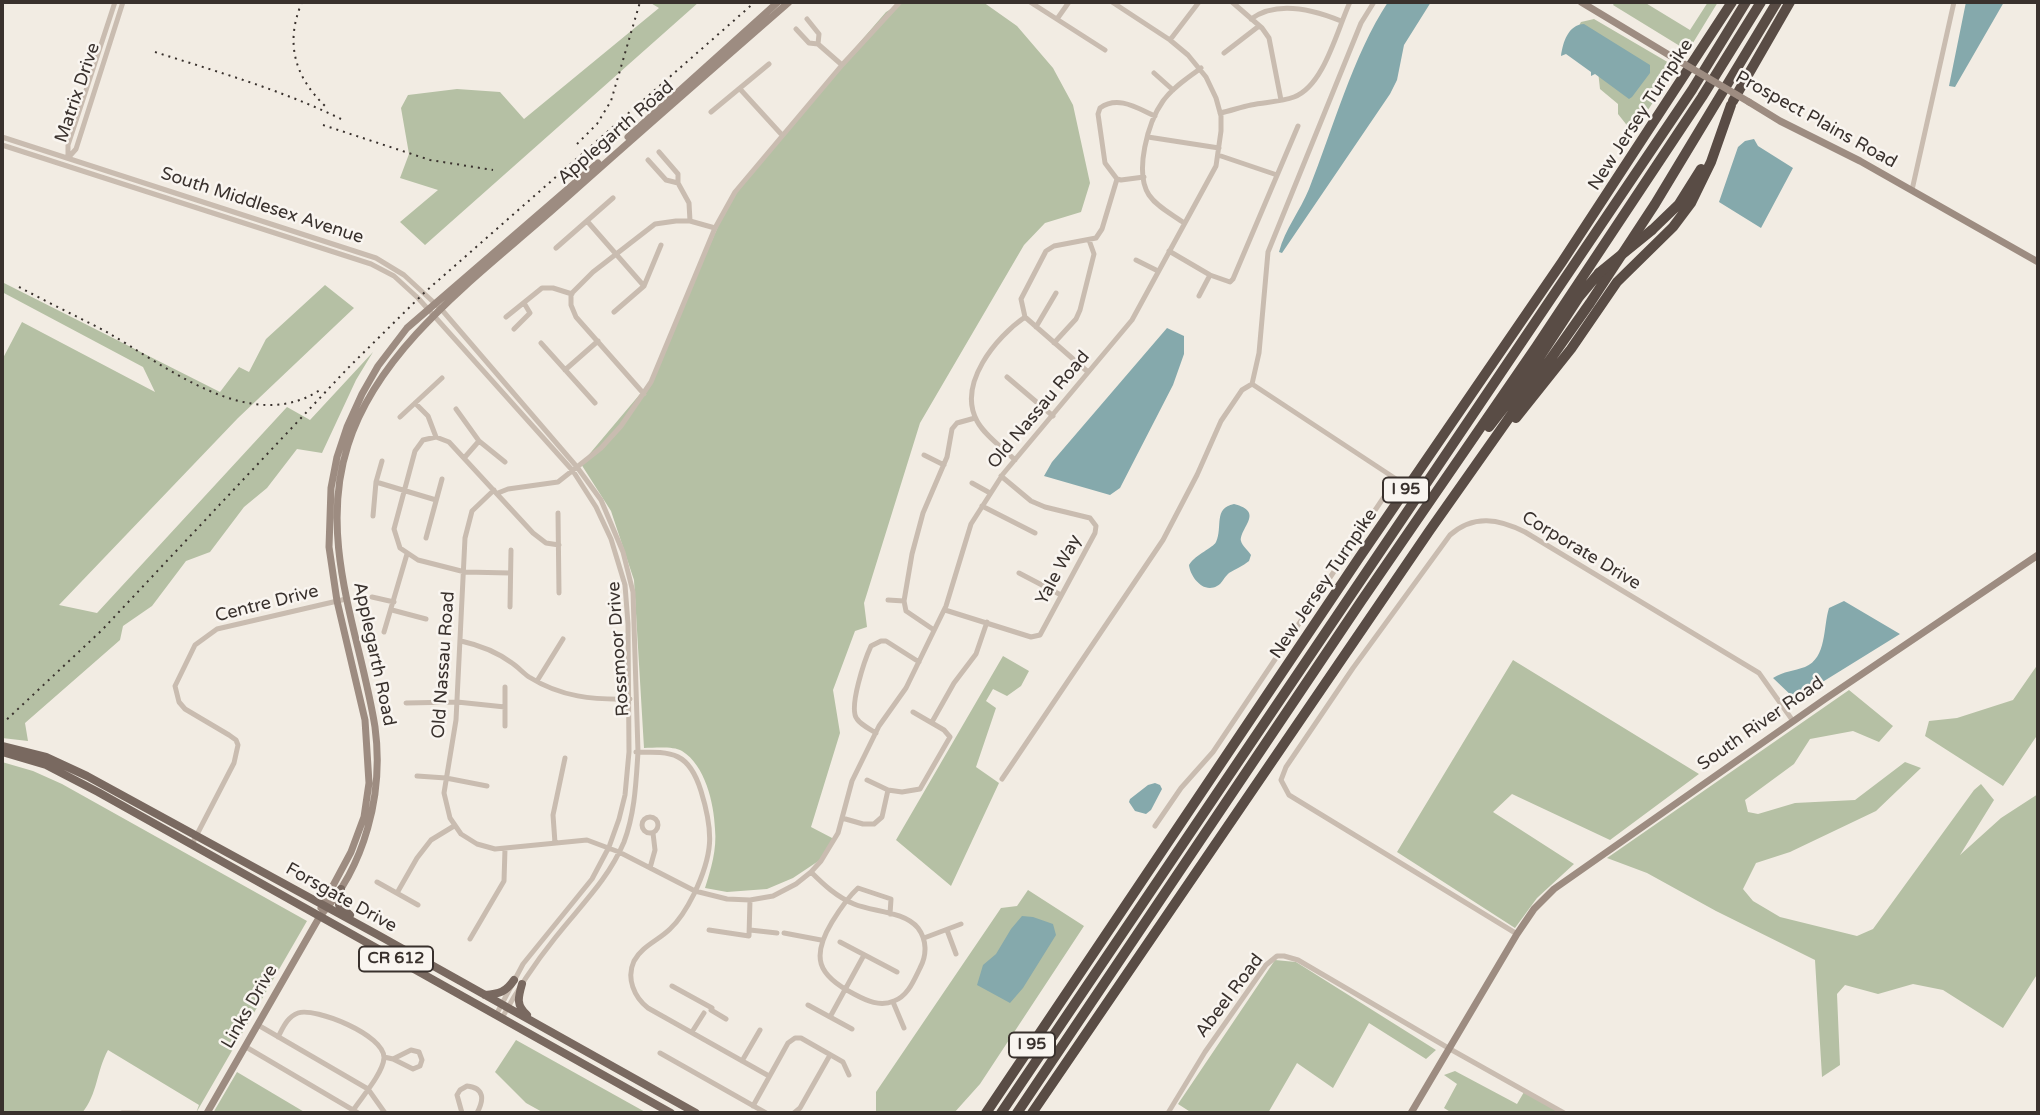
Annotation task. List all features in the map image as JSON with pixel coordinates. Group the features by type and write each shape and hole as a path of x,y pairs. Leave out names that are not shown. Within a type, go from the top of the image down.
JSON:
{"highway":[{"name":"New Jersey Turnpike","path":"986,1113 1359,558 1562,262 1732,2"},
{"name":"New Jersey Turnpike","path":"1001,1113 1692,90 1746,2"},
{"name":"I 95","path":"1017,1113 1702,97 1761,2"},
{"name":"I 95","path":"1032,1113 1405,565 1590,303 1655,204 1777,2"},
{"path":"1411,531 1434,505 1476,443 1513,396 1571,308 1599,273 1670,214 1690,190 1731,105 1790,2"},
{"path":"1469,475 1571,349 1617,282 1672,227 1691,203 1711,162 1731,105"}],"main road":[{"name":"Applegarth Road","path":"324,906 341,889 362,845 376,783 375,728 338,560 336,522 347,446 374,386 398,352 435,317 439,307 778,2"},
{"name":"Applegarth Road","path":"320,916 351,852 364,817 369,783 365,720 337,601 329,547 331,488 337,457 352,416 378,366 407,327 428,310 439,307 789,2"},
{"name":"Prospect Plains Road","path":"1581,2 1749,102 2038,262"},
{"name":"South River Road","path":"1411,1113 1517,934 1540,902 1569,877 2038,555"},
{"name":"Forsgate Drive","path":"2,746 61,763 320,916 671,1113"},
{"name":"Forsgate Drive","path":"2,752 58,771 324,906 696,1113"},
{"path":"341,889 339,901 342,909 378,935"},
{"name":"Links Drive","path":"207,1113 320,916"},
{"path":"485,995 500,993 518,982"},
{"path":"518,982 518,1006 540,1026"}],"street":[{"name":"Matrix Drive","path":"68,158 68,145 115,2"},
{"name":"Matrix Drive","path":"68,158 76,149 123,2"},
{"path":"496,492 558,482 601,448 621,426 644,394 664,354 715,228 735,192 842,65 900,2"},
{"path":"1030,2 1105,50"},
{"path":"1057,19 1069,2"},
{"name":"Old Nassau Road","path":"750,900 791,887 821,861 838,833 852,781 876,733 906,688 944,610 955,583 971,524 1001,476 1136,313 1216,166 1220,113 1216,98 1201,68 1170,40 1112,2"},
{"path":"1170,40 1199,2"},
{"path":"1232,2 1269,38 1281,100"},
{"path":"1220,113 1301,94 1316,80 1350,2"},
{"path":"1002,779 1163,540 1221,421 1242,390 1252,384 1259,353 1268,252 1361,23 1374,2"},
{"path":"1912,190 1954,2"},
{"path":"1251,19 1263,10 1287,6 1307,7 1341,21"},
{"path":"807,19 819,34 818,44"},
{"path":"1224,53 1259,26"},
{"path":"796,29 808,43 818,44 842,65"},
{"path":"711,112 769,64"},
{"path":"1184,223 1148,194 1143,159 1155,116 1173,90 1201,68"},
{"path":"1154,73 1173,90"},
{"path":"740,89 782,135"},
{"path":"1144,177 1117,180 1105,163 1098,120 1100,108 1113,102 1124,103 1155,116"},
{"path":"1169,251 1210,275 1230,282 1298,126"},
{"name":"South Middlesex Avenue","path":"2,137 376,258 404,275 439,307"},
{"path":"1148,137 1219,148"},
{"name":"South Middlesex Avenue","path":"2,145 370,264 394,276 409,288 428,310"},
{"path":"659,152 678,174 678,183 689,203 690,221"},
{"path":"1218,155 1277,175"},
{"path":"648,160 666,180 678,183"},
{"path":"1088,372 1025,317 1022,294 1046,251 1054,246 1096,238 1102,229 1117,180"},
{"path":"556,248 612,198"},
{"path":"644,394 576,317 571,304 572,293 593,272 655,224 676,220 715,228"},
{"path":"587,221 644,286"},
{"path":"1054,343 1076,319 1080,310 1094,254 1089,240"},
{"path":"614,312 644,286 660,245"},
{"path":"1136,260 1158,271"},
{"path":"1199,296 1210,275"},
{"path":"506,317 542,288 572,293"},
{"path":"1035,327 1056,293"},
{"path":"514,329 530,313 524,303"},
{"name":"Rossmoor Drive","path":"439,307 601,500 623,552 633,592 638,752 638,778 633,809 619,852 600,885 518,982 499,1017"},
{"name":"Rossmoor Drive","path":"428,310 575,469 611,539 625,584 629,752 623,807 609,847 592,879 523,964 518,982"},
{"path":"1015,460 981,428 975,418 971,389 981,367 1006,331 1025,317"},
{"path":"565,370 598,341"},
{"path":"541,343 595,402"},
{"path":"1007,377 1053,416"},
{"path":"400,417 442,378"},
{"path":"1155,826 1181,788 1213,752 1396,479 1252,384"},
{"path":"415,403 428,416 436,437"},
{"path":"456,409 479,441 505,462"},
{"path":"934,630 906,611 904,601 912,554 923,513 944,465 952,429 957,423 975,418"},
{"path":"510,573 465,572 418,560 400,548 394,528 415,451 423,440 436,437 444,439 464,457 533,533 546,543 559,545"},
{"path":"464,457 479,441"},
{"path":"924,455 944,465"},
{"path":"373,516 376,482 382,461"},
{"name":"Yale Way","path":"944,610 1035,637 1040,635 1095,533 1094,522 1085,516 1031,501 1001,476"},
{"path":"426,538 442,479"},
{"path":"376,482 436,500"},
{"path":"972,483 990,493"},
{"name":"Old Nassau Road","path":"454,826 443,793 457,702 465,538 469,518 482,500 496,492"},
{"path":"982,506 1035,533"},
{"path":"558,513 559,593"},
{"name":"Corporate Drive","path":"1517,934 1289,794 1281,780 1286,767 1317,721 1450,536 1467,524 1488,519 1525,533 1759,673 1793,721"},
{"path":"510,550 510,607"},
{"path":"384,632 407,554"},
{"path":"1019,573 1061,595"},
{"path":"372,597 394,602"},
{"name":"Centre Drive","path":"193,840 234,763 238,746 229,734 185,709 178,702 175,686 195,645 217,629 346,599"},
{"path":"888,600 904,601"},
{"path":"392,610 426,619"},
{"path":"932,722 954,683 976,654 987,622"},
{"path":"537,681 563,639"},
{"path":"461,641 493,652 537,681 573,696 636,699"},
{"path":"876,733 857,719 854,710 855,698 871,646 886,641 919,662"},
{"path":"505,687 505,726"},
{"path":"406,703 457,702 505,707"},
{"path":"867,780 888,790 902,792 920,789 950,737 947,732 913,712"},
{"path":"629,752 665,752 677,755 692,768 710,827 711,845 708,862 684,912 671,928 640,953 634,961 631,979 641,1002 769,1076"},
{"path":"555,843 553,815 565,758"},
{"path":"417,776 446,778 486,786"},
{"path":"842,818 874,824 882,817 888,790"},
{"path":"397,893 431,840 454,826 477,844 495,849 587,840 609,847 695,891 715,897 750,900 749,933"},
{"path":"650,868 656,850 653,833"},
{"path":"470,939 505,881 505,849"},
{"path":"811,872 845,900 912,922 923,938 926,948 921,967 909,990 893,1002 882,1004 846,990 834,982 824,970 820,953 821,940 845,900 858,888 891,899 890,914"},
{"path":"592,879 600,885"},
{"path":"377,882 418,905"},
{"path":"923,938 961,924"},
{"path":"709,930 781,933 821,940"},
{"path":"947,930 956,954"},
{"path":"543,939 549,946"},
{"path":"840,942 897,972"},
{"path":"830,1017 864,955"},
{"name":"Abeel Road","path":"1168,1113 1205,1052 1254,981 1271,959 1277,957 1298,960 1450,1049"},
{"path":"672,986 726,1019"},
{"path":"893,1002 904,1028"},
{"path":"808,1005 852,1029"},
{"path":"278,1037 291,1017 300,1012 312,1012 370,1037 377,1042 384,1057"},
{"path":"692,1032 704,1013"},
{"path":"258,1025 368,1089 385,1113"},
{"path":"743,1061 760,1030"},
{"path":"753,1106 788,1043 795,1038 801,1038 845,1064 849,1075"},
{"path":"246,1047 356,1111 384,1057"},
{"path":"1450,1049 1564,1113"},
{"path":"384,1057 413,1069 420,1066 422,1060 421,1054 414,1050 393,1059"},
{"path":"660,1053 766,1113"},
{"path":"794,1113 800,1108 830,1055"},
{"path":"462,1113 457,1095 467,1086 474,1087 482,1095 482,1103 477,1113"},
{"path":"122,1113 139,1113"}],"green space":[{"path":"649,2 699,2 425,245 400,222 438,190 400,178 409,154 401,108 408,95 457,89 500,92 524,119 659,8"},
{"path":"903,2 983,2 1017,26 1053,68 1073,105 1090,183 1081,212 1045,223 1024,245 920,423 864,603 867,627 855,631 833,690 840,733 811,827 834,839 823,858 793,878 767,889 727,892 705,888 715,844 714,819 707,786 697,765 682,751 644,748 634,580 611,511 581,464 651,381 729,201 886,12"},
{"path":"1615,2 1644,2 1690,30 1708,2 1718,2 1688,51 1613,5"},
{"path":"1594,19 1676,67 1633,133 1618,114 1618,104 1600,89 1598,71 1576,31 1581,22"},
{"path":"2,282 220,392 239,367 249,372 266,339 325,285 354,308 238,418 59,605 97,613 287,407 310,420 373,352 356,380 322,453 297,449 267,488 244,507 210,552 186,561 152,606 123,626 120,640 25,723 28,741 2,738 2,360 22,322 155,392 143,367 2,292"},
{"path":"1003,656 1029,671 1021,686 1007,696 993,689 986,701 996,708 976,767 999,783 951,886 896,840"},
{"path":"1513,660 1699,774 1610,840 1512,794 1493,812 1574,864 1537,898 1515,928 1397,852"},
{"path":"2038,664 2038,734 2003,786 1925,736 1929,721 1957,718 2013,700"},
{"path":"1849,690 1893,726 1879,742 1853,731 1810,739 1794,764 1745,800 1748,812 1758,814 1795,803 1855,800 1905,762 1921,768 1876,811 1790,852 1756,863 1743,889 1753,901 1780,917 1857,936 1873,929 1981,784 1994,800 1960,855 2001,818 2038,794 2038,973 2003,1028 1943,990 1913,984 1878,994 1845,985 1837,994 1840,1065 1822,1077 1815,960 1647,873 1607,858"},
{"path":"2,762 33,771 62,784 307,921 196,1113 199,1105 108,1050 91,1098 82,1113 2,1113"},
{"path":"1028,890 1084,926 980,1084 954,1113 876,1113 876,1092 1001,908 1017,906"},
{"path":"1275,960 1296,962 1436,1050 1426,1059 1369,1023 1333,1088 1297,1063 1268,1113 1192,1113 1178,1104"},
{"path":"516,1040 647,1113 544,1113 526,1103 495,1072"},
{"path":"1455,1071 1517,1104 1524,1092 1561,1113 1452,1113 1444,1108 1457,1084 1444,1075"},
{"path":"237,1072 306,1113 213,1113"}],"water":[{"path":"1388,2 1431,2 1404,45 1397,80 1390,94 1282,253 1279,252 1309,189 1364,45"},
{"path":"1966,2 2004,2 1955,87 1949,86"},
{"path":"1584,24 1650,65 1650,73 1629,99 1595,74 1591,76 1591,72 1566,54 1561,56 1570,31"},
{"path":"1754,139 1758,146 1793,168 1761,228 1719,202 1738,147 1745,141"},
{"path":"1167,328 1184,336 1184,354 1173,385 1120,488 1110,495 1044,476 1052,462"},
{"path":"1234,504 1243,507 1250,516 1241,541 1251,555 1249,561 1229,573 1219,585 1207,588 1198,583 1189,565 1216,542 1221,514 1227,506"},
{"path":"1844,601 1900,634 1795,699 1773,678 1812,663 1821,649 1829,608"},
{"path":"1155,783 1162,789 1151,810 1146,814 1135,811 1130,799"},
{"path":"1022,916 1053,924 1056,935 1023,988 1010,1003 977,985 983,965 996,954"}],"railway":[{"path":"302,2 294,31 296,58 306,83 325,106"},
{"path":"577,144 597,124 611,101 640,2"},
{"path":"2,724 102,630 348,368 425,292 755,2"},
{"path":"155,52 273,90 341,119"},
{"path":"323,125 430,160 493,170"},
{"path":"19,287 105,331 181,377 237,401 265,405 293,402 320,390"}]}
